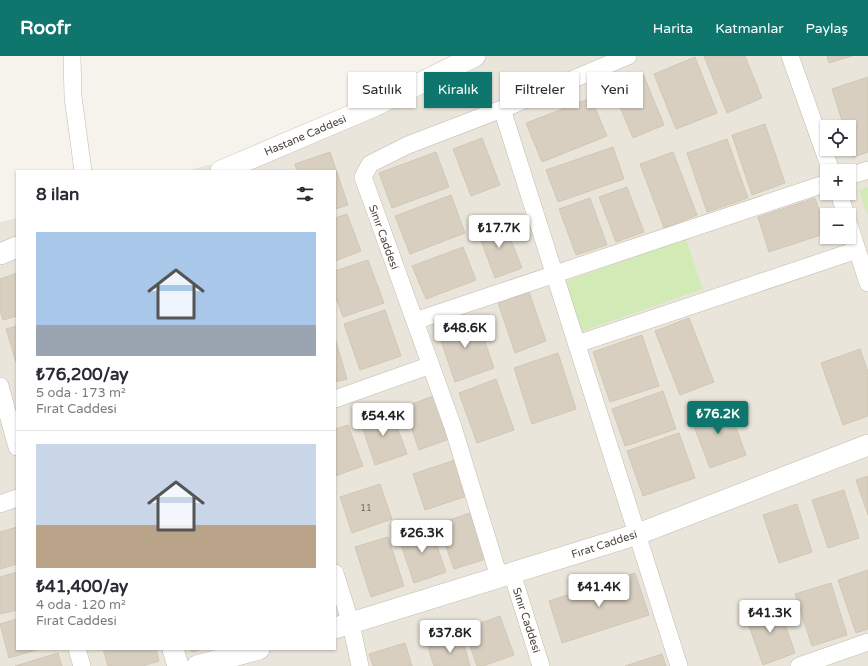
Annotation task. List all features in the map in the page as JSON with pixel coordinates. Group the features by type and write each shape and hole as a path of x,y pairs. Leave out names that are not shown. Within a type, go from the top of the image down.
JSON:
{"street":[{"path":"72,56 73,97 83,170"},
{"name":"Hastane Caddesi","path":"223,170 374,106 474,56"},
{"name":"Sınır Caddesi","path":"541,666 506,575 362,178 370,164 408,145 502,109 628,56"},
{"path":"790,56 829,164"},
{"path":"502,109 679,666"},
{"path":"856,174 868,170"},
{"path":"415,321 820,185"},
{"path":"855,244 868,282"},
{"path":"0,254 16,247"},
{"path":"577,344 857,250"},
{"path":"336,399 431,365"},
{"path":"0,386 16,443"},
{"name":"Fırat Caddesi","path":"343,626 638,534 868,446"},
{"path":"0,504 16,498"},
{"path":"336,580 343,626 360,666"},
{"path":"798,666 868,642"},
{"path":"77,650 82,666"},
{"path":"173,650 178,666"},
{"path":"197,666 255,650"}],"shaded area":[{"path":"485,56 868,56 868,666 0,666 0,222 16,218 16,650 336,650 336,170 190,170 357,124 387,108 416,108 416,93 424,88 424,108 492,108 492,72 455,72"}],"green space":[{"path":"868,187 868,216 859,190"},
{"path":"686,239 703,289 580,332 563,282"}],"building":[{"path":"704,56 745,56 762,98 727,113"},
{"path":"827,56 852,56 829,63"},
{"path":"695,57 717,113 676,129 654,74"},
{"path":"643,74 664,125 633,138 620,108 643,108"},
{"path":"868,77 868,152 856,156 856,120 842,120 832,89"},
{"path":"587,100 587,108 595,108 607,136 542,162 526,123 565,108 579,108 579,103"},
{"path":"765,124 785,183 752,195 732,135"},
{"path":"482,138 500,185 471,196 453,149"},
{"path":"727,139 748,198 707,212 687,153"},
{"path":"613,147 624,179 558,202 546,170"},
{"path":"330,152 348,205 336,209 336,170 297,170 295,164"},
{"path":"436,152 449,187 392,208 379,173"},
{"path":"673,152 697,215 664,228 640,164"},
{"path":"627,187 644,232 616,242 599,197"},
{"path":"451,195 465,233 410,254 395,216"},
{"path":"590,198 607,245 576,255 559,209"},
{"path":"815,198 820,213 820,235 769,252 758,217"},
{"path":"347,214 361,251 336,261 336,218"},
{"path":"503,220 522,268 495,278 477,230"},
{"path":"463,247 476,280 426,299 412,266"},
{"path":"368,260 384,303 343,317 336,298 336,271"},
{"path":"16,273 16,316 3,320 0,311 0,279"},
{"path":"529,292 546,341 515,353 498,303"},
{"path":"385,310 401,356 360,370 344,324"},
{"path":"476,316 494,368 455,382 437,329"},
{"path":"689,318 714,382 680,395 655,331"},
{"path":"16,326 16,362 6,329"},
{"path":"642,335 659,386 610,402 593,352"},
{"path":"336,341 347,379 336,382"},
{"path":"860,349 868,372 868,416 843,425 821,363"},
{"path":"558,353 576,409 532,424 514,368"},
{"path":"496,379 514,430 477,443 459,393"},
{"path":"663,391 676,429 625,446 612,409"},
{"path":"433,396 449,439 419,450 404,407"},
{"path":"727,403 746,455 710,468 690,416"},
{"path":"391,410 407,454 375,465 360,420"},
{"path":"348,425 363,466 336,476 336,429"},
{"path":"679,433 695,478 643,496 627,451"},
{"path":"455,460 467,496 425,510 413,474"},
{"path":"868,476 868,515 856,480"},
{"path":"380,484 392,519 352,533 340,497"},
{"path":"844,490 859,538 828,548 812,500"},
{"path":"797,504 812,552 779,563 763,515"},
{"path":"470,513 486,559 454,569 438,524"},
{"path":"430,526 446,572 414,583 398,536"},
{"path":"16,527 16,564 0,569 0,532"},
{"path":"388,537 404,586 371,597 355,547"},
{"path":"868,570 868,629 856,633 838,580"},
{"path":"16,572 16,610 0,614 0,577"},
{"path":"635,573 649,615 562,643 549,601"},
{"path":"831,583 847,635 812,646 795,594"},
{"path":"778,604 795,653 763,665 745,615"},
{"path":"500,616 514,655 483,666 477,666 464,629"},
{"path":"16,619 16,650 37,650 9,658 0,624"},
{"path":"462,637 470,666 434,666 428,647"},
{"path":"405,643 412,666 373,666 369,654"},
{"path":"103,650 156,650 159,661 143,666 108,666"},
{"path":"58,653 62,666 15,666"},
{"path":"662,654 666,666 625,666"}]}
